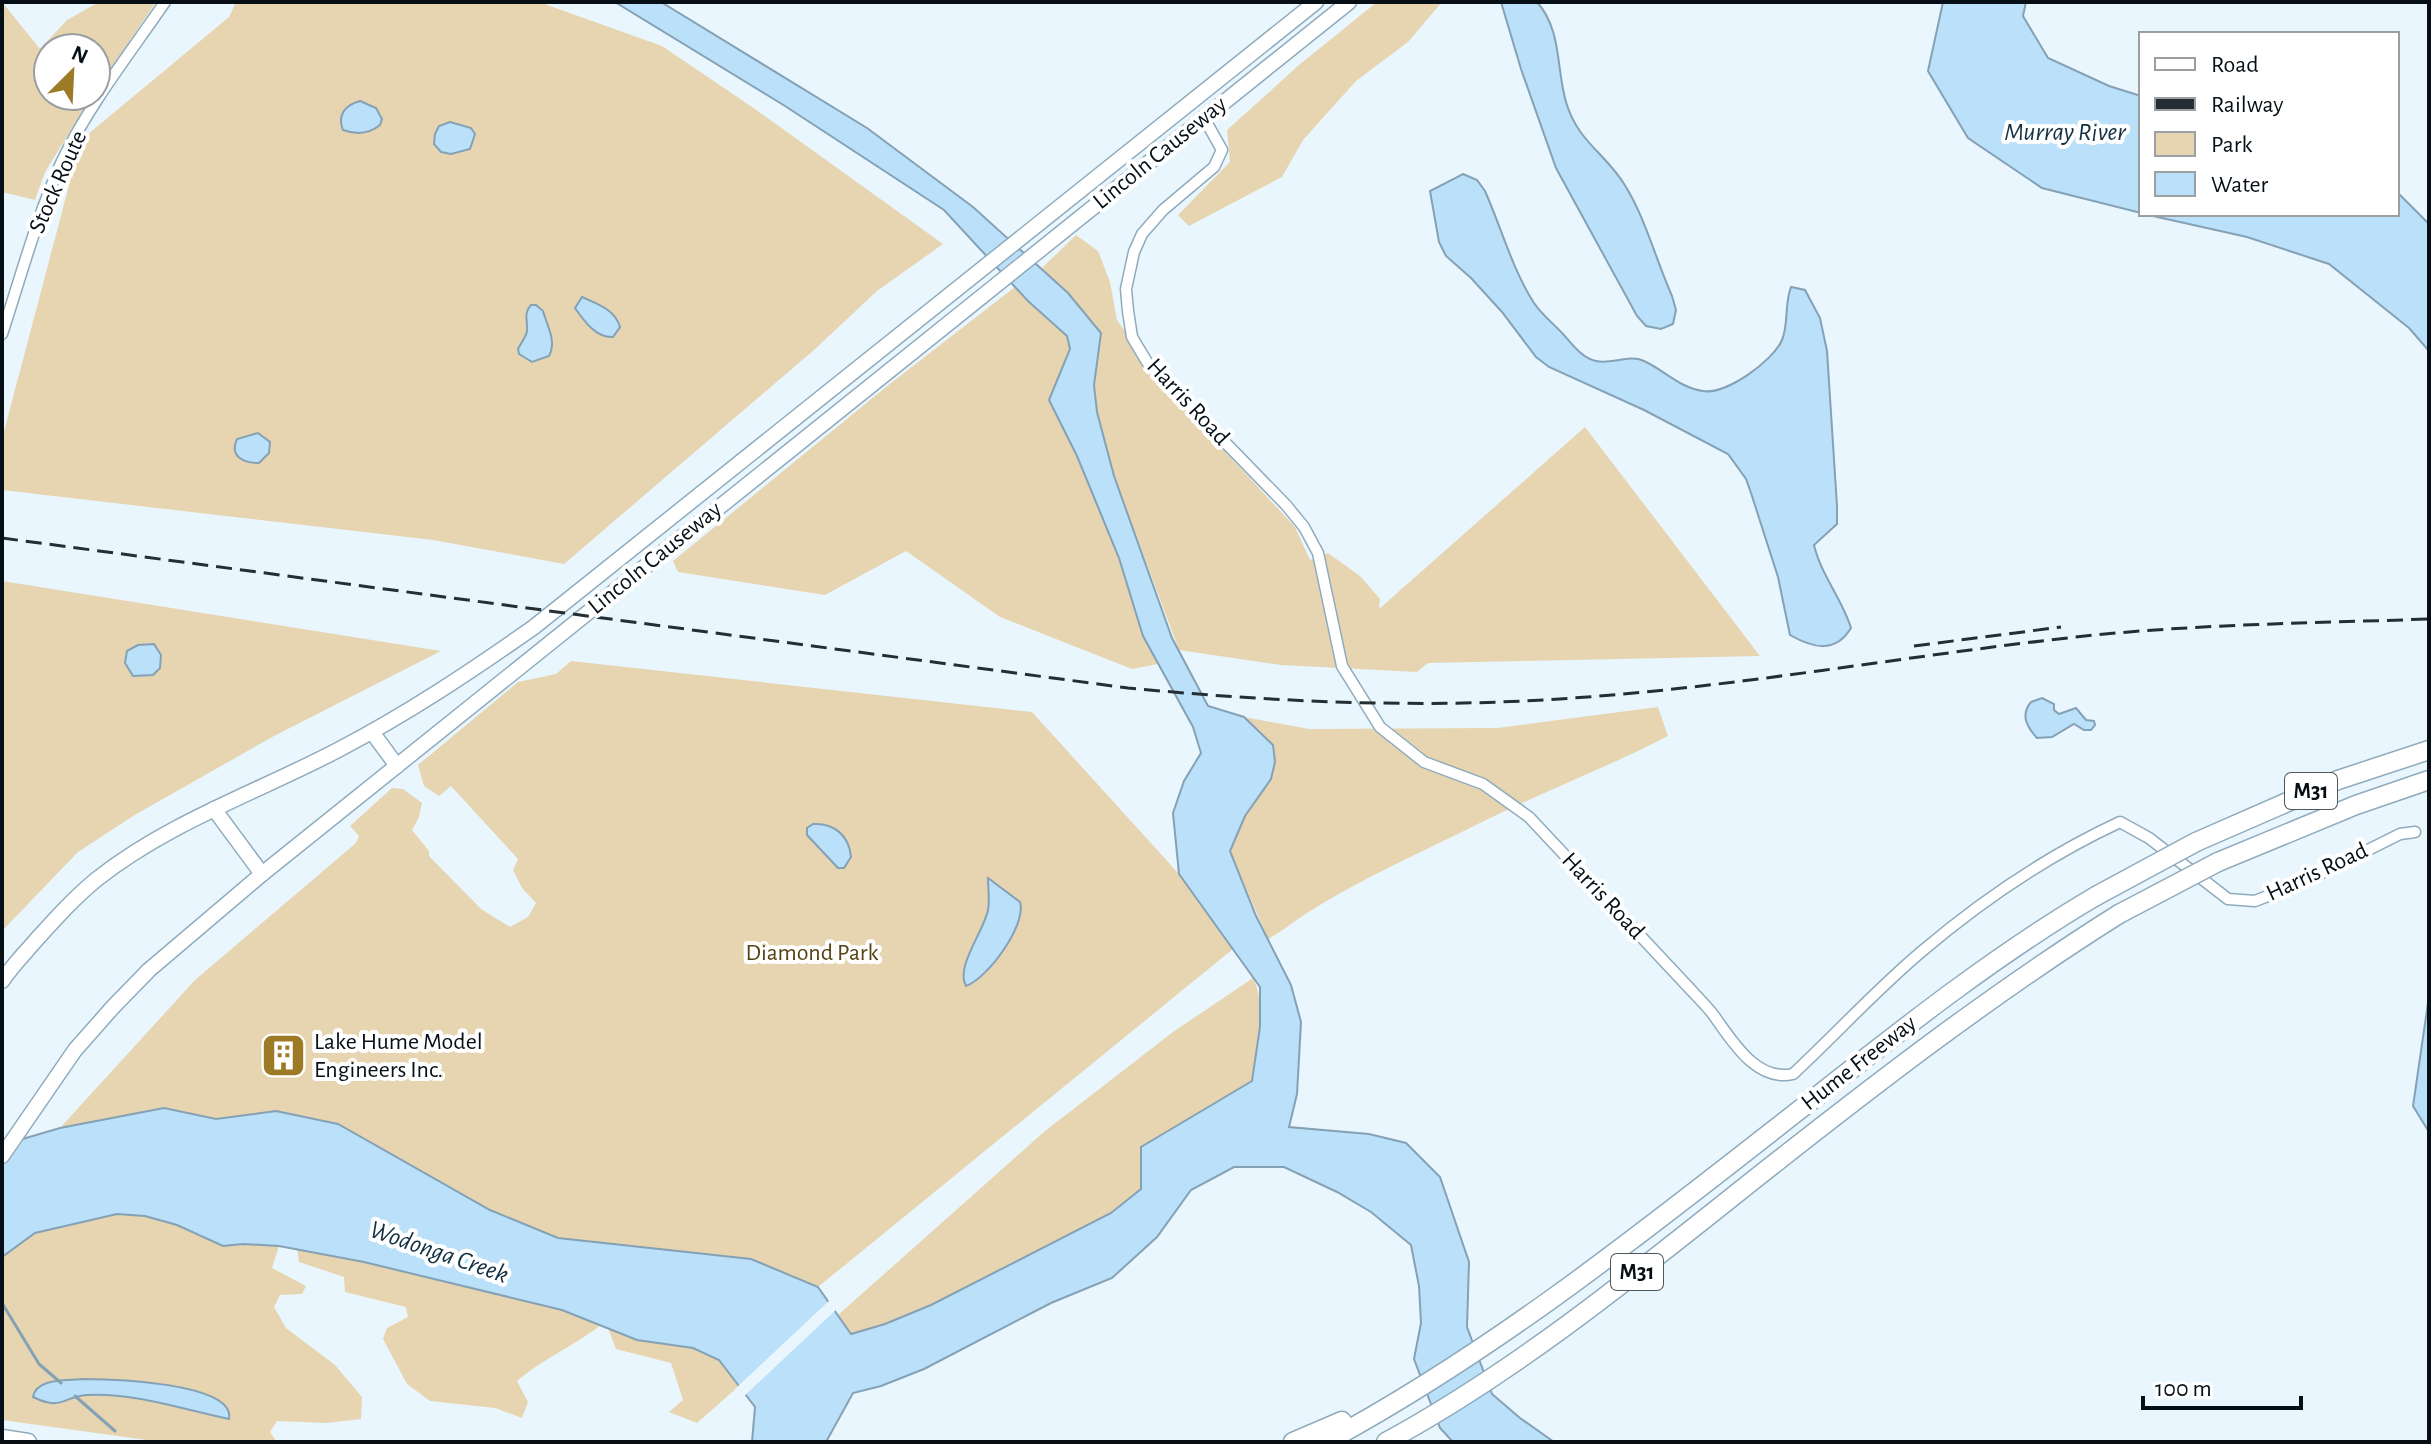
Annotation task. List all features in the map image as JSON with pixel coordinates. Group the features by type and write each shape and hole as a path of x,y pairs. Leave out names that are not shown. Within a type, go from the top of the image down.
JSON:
{"highway":[{"name":"Hume Freeway","path":"1293,1442 1324,1438 1458,1365 1646,1229 2012,949 2096,896 2196,842 2338,780 2429,750"},
{"name":"Hume Freeway","path":"1386,1442 1472,1392 1557,1334 1989,999 2119,914 2218,862 2356,805 2428,780"}],"main road":[{"name":"Lincoln Causeway","path":"4,977 65,907 139,850 214,809 372,732 457,682 534,627 1316,2"},
{"name":"Lincoln Causeway","path":"2,1156 75,1050 149,970 262,874 1348,3"},
{"path":"1191,102 1204,118"},
{"path":"372,732 397,766"},
{"path":"214,809 262,874"},
{"path":"2,1438 28,1442"}],"street":[{"name":"Stock Route","path":"2,334 63,159 103,93 165,2"},
{"name":"Harris Road","path":"1204,118 1222,150 1214,167 1163,210 1142,234 1134,252 1126,289 1132,337 1147,362 1304,527 1318,553 1342,666 1380,727 1424,762 1483,784 1529,817 1692,991 1715,1017 1732,1044 1771,1074 1793,1074 1919,954 1989,897 2062,851 2120,822 2149,838 2228,899 2255,901 2304,882 2400,834 2415,832"}],"green space":[{"path":"2,2 32,39 32,112 82,112 45,172 35,200 2,192"},
{"path":"99,2 156,2 112,67 112,32 56,32 67,20"},
{"path":"236,2 539,2 662,46 943,244 877,291 814,350 564,564 433,540 2,490 2,439 81,140 229,17"},
{"path":"1377,2 1442,2 1408,42 1356,81 1303,140 1282,177 1189,226 1178,215 1230,162 1227,130 1299,65"},
{"path":"1076,235 1098,251 1110,282 1117,320 1159,380 1295,527 1310,560 1328,553 1360,576 1380,599 1379,609 1585,427 1760,656 1428,663 1417,672 1281,665 1179,650 1114,476 1097,412 1094,385 1101,333 1068,293 1041,269"},
{"path":"1015,287 1067,336 1070,349 1049,400 1104,519 1158,664 1132,669 1000,617 906,551 825,595 678,572 673,561 891,383"},
{"path":"2,581 441,651 274,736 133,816 78,852 2,931"},
{"name":"Diamond Park","path":"571,661 1032,712 1179,874 1233,949 818,1287 750,1259 558,1238 490,1210 338,1123 277,1111 216,1119 164,1108 60,1128 195,980 356,843 359,836 350,826 392,788 403,789 422,803 412,830 429,851 429,856 481,909 510,927 528,917 536,903 522,888 513,870 518,859 451,786 439,796 424,786 418,765 518,682 556,674"},
{"path":"1658,707 1668,736 1392,866 1347,889 1268,939 1230,851 1245,816 1271,779 1273,745 1244,717 1309,729 1497,728"},
{"path":"1253,978 1261,1016 1252,1081 1141,1147 1141,1189 1111,1213 931,1305 851,1334 838,1315 1045,1131 1173,1032"},
{"path":"117,1213 145,1216 178,1225 223,1246 279,1246 272,1268 306,1286 302,1294 280,1295 274,1307 286,1328 335,1365 362,1397 361,1419 326,1423 277,1421 270,1432 277,1442 161,1442 2,1420 2,1257 35,1233","holes":["121,1379 230,1418 108,1393 80,1396"]},
{"path":"297,1249 562,1310 601,1325 517,1381 528,1402 522,1418 495,1408 430,1401 407,1384 383,1339 387,1328 408,1317 406,1307 345,1292 344,1277 299,1262"},
{"path":"608,1328 637,1340 693,1348 719,1360 739,1386 697,1423 669,1412 683,1400 671,1363 616,1349"}],"water":[{"name":"Wodonga Creek","path":"615,2 661,2 867,128 973,207 1068,293 1101,333 1094,385 1097,412 1114,476 1172,638 1208,706 1244,717 1273,745 1275,762 1271,779 1245,816 1230,851 1256,916 1291,985 1301,1022 1297,1094 1289,1127 1369,1134 1406,1143 1440,1177 1469,1262 1467,1327 1492,1394 1554,1442 1453,1442 1440,1428 1414,1359 1421,1323 1419,1286 1411,1245 1371,1212 1284,1167 1234,1167 1191,1190 1157,1237 1112,1278 1051,1303 924,1369 853,1393 826,1442 752,1442 755,1407 719,1360 693,1348 637,1340 562,1310 364,1262 279,1246 223,1246 177,1225 145,1216 117,1214 35,1233 2,1257 2,1145 60,1128 164,1108 216,1119 276,1111 338,1124 490,1210 558,1238 751,1259 818,1287 851,1334 931,1305 1111,1213 1141,1189 1141,1147 1252,1081 1260,1027 1260,987 1179,874 1173,813 1184,781 1201,753 1193,727 1143,636 1119,558 1077,456 1049,400 1070,349 1067,336 1028,301 944,210 785,106"},
{"path":"1501,2 1537,2 1545,13 1555,37 1563,89 1571,116 1633,200 1672,296 1676,310 1673,324 1661,329 1646,326 1637,316 1556,168"},
{"name":"Murray River","path":"1943,2 2026,2 2023,16 2048,58 2109,86 2139,95 2139,212 2042,188 1968,138 1928,71"},
{"path":"360,101 376,108 382,119 380,125 363,133 343,130 341,120 344,111"},
{"path":"450,122 471,128 475,134 470,149 451,154 441,152 434,144 439,126"},
{"path":"1463,174 1477,180 1485,191 1513,263 1534,303 1578,350 1591,359 1602,362 1638,359 1695,389 1713,391 1724,388 1748,375 1777,348 1784,334 1791,287 1805,290 1820,318 1827,351 1837,524 1814,545 1821,567 1851,628 1838,642 1815,645 1790,635 1778,577 1751,493 1746,479 1728,454 1644,410 1549,367 1536,357 1471,278 1446,256 1439,242 1430,191"},
{"name":"Murray River","path":"2399,194 2429,224 2429,351 2409,328 2329,264 2247,237 2153,216 2399,216"},
{"path":"582,297 605,308 618,321 620,327 613,337 596,332 582,318 575,308"},
{"path":"531,305 543,311 552,345 549,356 532,362 519,354 518,349 526,333 526,314"},
{"path":"258,433 270,442 269,453 259,463 239,458 235,450 237,439"},
{"path":"154,644 161,655 160,668 153,675 133,676 125,663 127,651 138,645"},
{"path":"2042,698 2054,704 2054,710 2059,714 2076,708 2095,725 2091,730 2084,730 2074,724 2052,737 2037,738 2025,716 2031,702"},
{"path":"813,824 834,828 844,837 851,857 844,868 838,868 807,835 807,828"},
{"path":"988,878 1020,902 1021,912 1004,950 984,973 966,986 964,969 988,910"},
{"path":"2429,996 2429,1132 2413,1106"},
{"path":"82,1379 142,1382 192,1390 213,1397 226,1407 229,1419 122,1396 87,1395 56,1403 33,1397 35,1391 46,1383"}],"pier":[{"path":"831,1299 838,1308 742,1398 735,1389"}],"waterway":[{"path":"2,1303 39,1364 61,1383"},
{"path":"75,1396 115,1431"}],"railway":[{"path":"2,538 1128,688 1350,702 1461,703 1639,693 2137,631 2429,619"},
{"path":"1914,646 2061,627"}],"place":[{"name":"Lake Hume Model Engineers Inc.","path":"283,1056"}]}
